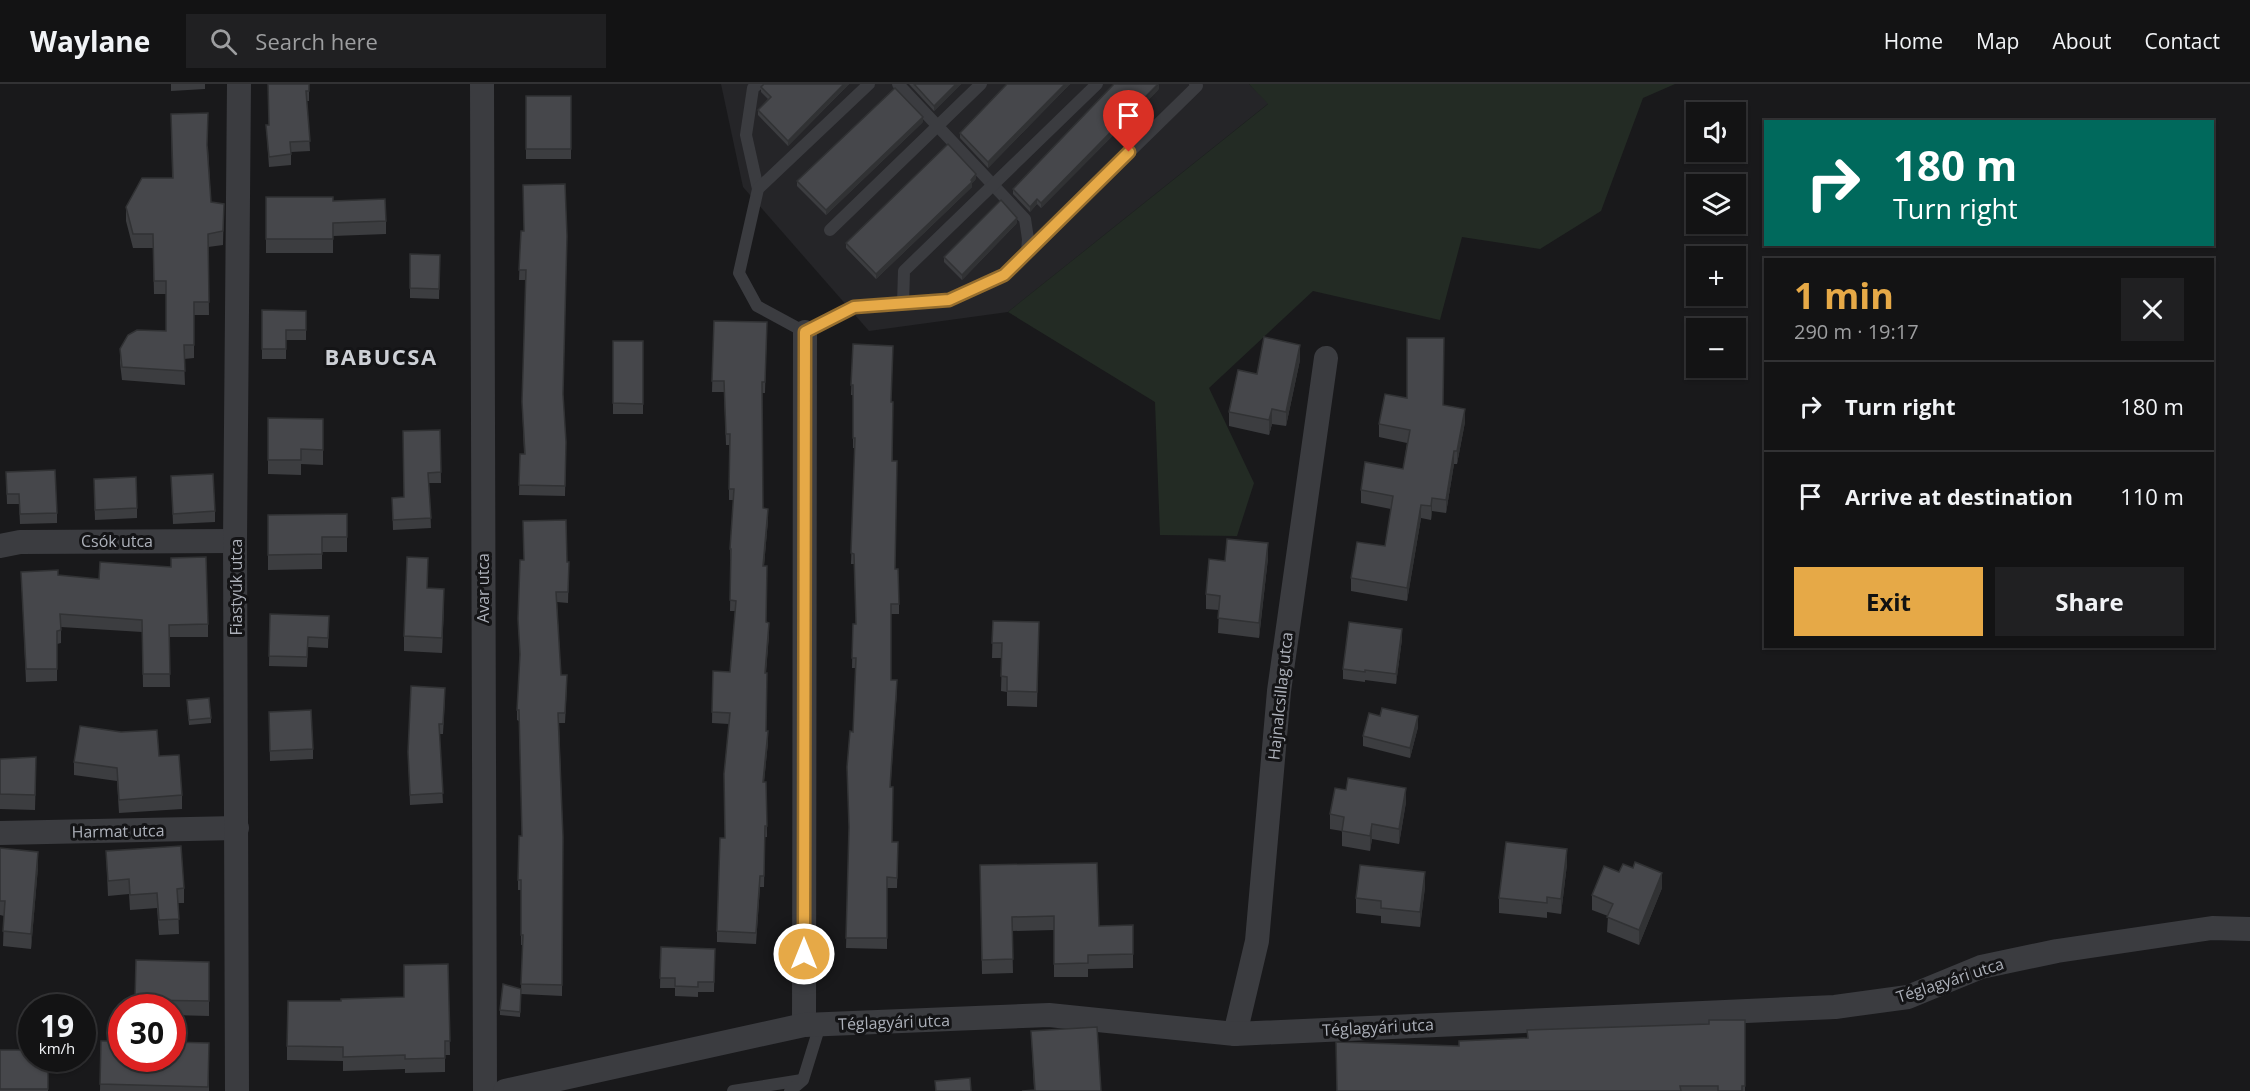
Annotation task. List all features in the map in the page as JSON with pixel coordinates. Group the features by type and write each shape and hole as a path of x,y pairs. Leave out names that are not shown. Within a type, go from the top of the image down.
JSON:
{"street":[{"name":"Fiastyúk utca","path":"237,1091 235,541 239,84"},
{"name":"Avar utca","path":"482,84 485,1091"},
{"path":"805,332 812,1025"},
{"name":"Hajnalcsillag utca","path":"1235,1034 1257,941 1279,691 1326,358"},
{"name":"Csók utca","path":"0,546 20,542 235,541"},
{"name":"Harmat utca","path":"0,833 237,828"},
{"name":"Téglagyári utca","path":"504,1091 812,1025 1049,1015 1235,1034 1835,1007 1908,997 1981,967 2056,951 2212,928 2250,929"}],"lane":[{"path":"758,84 753,88 746,135 758,189 739,273 757,306 805,332 854,307 949,300 1004,275 1197,86 1195,84"},
{"path":"758,189 869,84"},
{"path":"898,84 1025,219 1028,238 1027,252"},
{"path":"831,230 981,84"},
{"path":"903,304 904,271 1097,84"},
{"path":"790,1091 803,1080 812,1025"},
{"path":"733,1091 803,1080"}],"shaded area":[{"path":"721,84 1249,84 1269,103 1008,312 869,331 743,187"},
{"path":"1249,84 1675,84 1643,98 1601,211 1540,249 1462,237 1440,320 1313,291 1209,388 1254,483 1237,536 1160,535 1155,402 1008,312 1268,104"}],"building":[{"path":"268,84 309,84 309,91 306,91 310,141 290,142 291,154 269,157 266,125 269,125"},
{"path":"764,84 844,84 788,141 758,110 771,97 761,87"},
{"path":"914,84 956,84 934,106"},
{"path":"1007,84 1065,84 988,162 960,133"},
{"path":"1114,84 1158,84 1041,203 1037,199 1030,207 1013,189"},
{"path":"895,88 923,117 826,210 797,181"},
{"path":"526,96 571,96 571,149 526,149"},
{"path":"208,113 207,145 211,202 224,204 223,231 208,234 209,302 194,302 194,345 184,345 185,371 122,367 120,349 128,335 137,330 166,331 166,281 154,281 153,234 133,234 126,207 142,178 173,178 171,114"},
{"path":"948,144 976,174 972,182 876,274 846,243"},
{"path":"565,184 567,236 563,394 566,442 565,486 519,485 520,454 525,454 522,402 526,270 519,270 521,231 524,231 523,185"},
{"path":"266,197 333,197 333,201 385,199 386,221 333,223 333,239 266,239"},
{"path":"1001,200 1017,218 962,275 944,257"},
{"path":"410,254 440,255 439,289 410,288"},
{"path":"262,310 306,311 306,330 286,330 286,349 262,349"},
{"path":"714,321 767,322 765,382 762,382 763,508 768,509 763,566 767,566 766,622 769,623 765,673 767,673 766,731 768,731 763,782 766,782 767,826 765,826 764,876 760,876 756,933 717,931 720,838 725,838 724,774 730,713 712,712 713,671 730,672 736,601 730,600 730,549 734,489 729,489 730,434 726,434 724,381 712,381"},
{"path":"1264,337 1300,345 1286,412 1272,409 1269,420 1229,412 1238,370 1257,374"},
{"path":"1407,338 1444,338 1443,405 1465,409 1457,451 1454,451 1446,500 1432,498 1431,506 1421,505 1407,588 1351,578 1357,542 1385,546 1393,496 1361,490 1365,462 1403,469 1410,430 1379,424 1385,394 1407,398"},
{"path":"613,341 643,341 643,404 613,403"},
{"path":"853,344 893,346 892,461 897,461 895,569 898,569 899,604 891,604 891,680 897,680 890,787 893,787 892,842 898,842 897,878 887,877 887,938 846,938 849,827 847,767 850,731 853,732 856,658 852,658 853,624 856,624 854,554 851,553 855,438 853,438 853,385 851,385"},
{"path":"268,418 323,419 323,450 301,449 301,460 268,460"},
{"path":"440,430 441,472 428,473 431,518 393,520 392,498 404,497 403,431"},
{"path":"55,470 57,513 20,514 19,494 7,494 6,472"},
{"path":"213,474 215,511 173,514 171,476"},
{"path":"136,477 137,508 95,510 94,479"},
{"path":"347,514 347,537 322,537 322,554 268,555 268,515"},
{"path":"566,520 567,562 569,562 568,592 556,592 561,675 567,675 565,713 558,713 563,837 562,985 521,984 523,935 521,935 521,880 518,880 519,836 522,836 519,710 517,710 520,654 518,619 520,560 524,560 523,521"},
{"path":"1227,539 1268,543 1259,623 1218,618 1220,596 1206,594 1209,559 1225,561"},
{"path":"206,557 208,624 169,625 170,674 143,674 142,620 60,614 61,630 57,631 57,669 26,669 21,572 58,570 58,575 99,579 100,562 171,567 171,558"},
{"path":"407,557 428,558 427,588 444,589 442,638 404,636"},
{"path":"270,614 329,616 328,638 308,637 307,657 269,656"},
{"path":"993,621 1039,622 1037,692 1007,691 1007,677 1001,676 1002,643 992,643"},
{"path":"1349,622 1402,629 1396,674 1343,669"},
{"path":"411,686 445,688 443,724 439,724 443,793 410,795 408,752"},
{"path":"209,698 211,718 189,720 187,700"},
{"path":"1382,708 1418,716 1410,748 1363,736 1369,713 1380,716"},
{"path":"311,710 313,749 270,751 269,712"},
{"path":"80,726 121,732 157,730 159,756 179,755 182,795 119,800 117,768 74,762"},
{"path":"36,757 35,795 0,794 0,759"},
{"path":"1348,778 1406,788 1399,829 1372,824 1370,836 1342,831 1344,817 1330,814 1335,788 1346,790"},
{"path":"1506,842 1567,849 1561,899 1547,897 1547,903 1499,898"},
{"path":"181,846 184,888 177,889 179,919 159,920 157,893 130,895 129,879 108,881 106,851"},
{"path":"0,848 38,852 31,934 3,931 5,901 0,901"},
{"path":"1635,862 1662,873 1639,930 1607,917 1613,904 1592,895 1604,866 1619,872 1623,864 1633,868"},
{"path":"1097,863 1099,926 1133,925 1133,954 1088,955 1088,963 1054,964 1054,916 1012,917 1013,959 982,960 980,865"},
{"path":"1360,865 1425,872 1420,912 1381,908 1381,901 1356,898"},
{"path":"661,947 715,949 714,982 698,982 698,987 675,986 675,978 660,978"},
{"path":"136,960 209,962 209,1001 186,1001 186,994 135,994"},
{"path":"448,964 450,1041 445,1041 445,1058 405,1059 405,1055 343,1057 343,1047 287,1046 288,1001 341,1001 341,999 404,997 404,965"},
{"path":"503,984 521,989 520,1012 500,1010"},
{"path":"1709,1020 1745,1020 1745,1086 1742,1086 1742,1091 1718,1091 1718,1086 1680,1086 1681,1091 1337,1091 1336,1042 1459,1046 1459,1041 1528,1038 1527,1030 1709,1024"},
{"path":"1097,1027 1101,1091 1022,1091 1035,1090 1031,1031"},
{"path":"101,1041 108,1041 108,1072 186,1072 186,1042 209,1043 208,1087 100,1084"},
{"path":"0,1050 18,1050 18,1072 48,1072 48,1089 0,1089"},
{"path":"970,1078 971,1091 936,1091 935,1081"}],"district":[{"name":"BABUCSA","path":"381,356"}],"route":[{"path":"804,954 805,332 854,307 949,300 1004,275 1129,152"}]}
